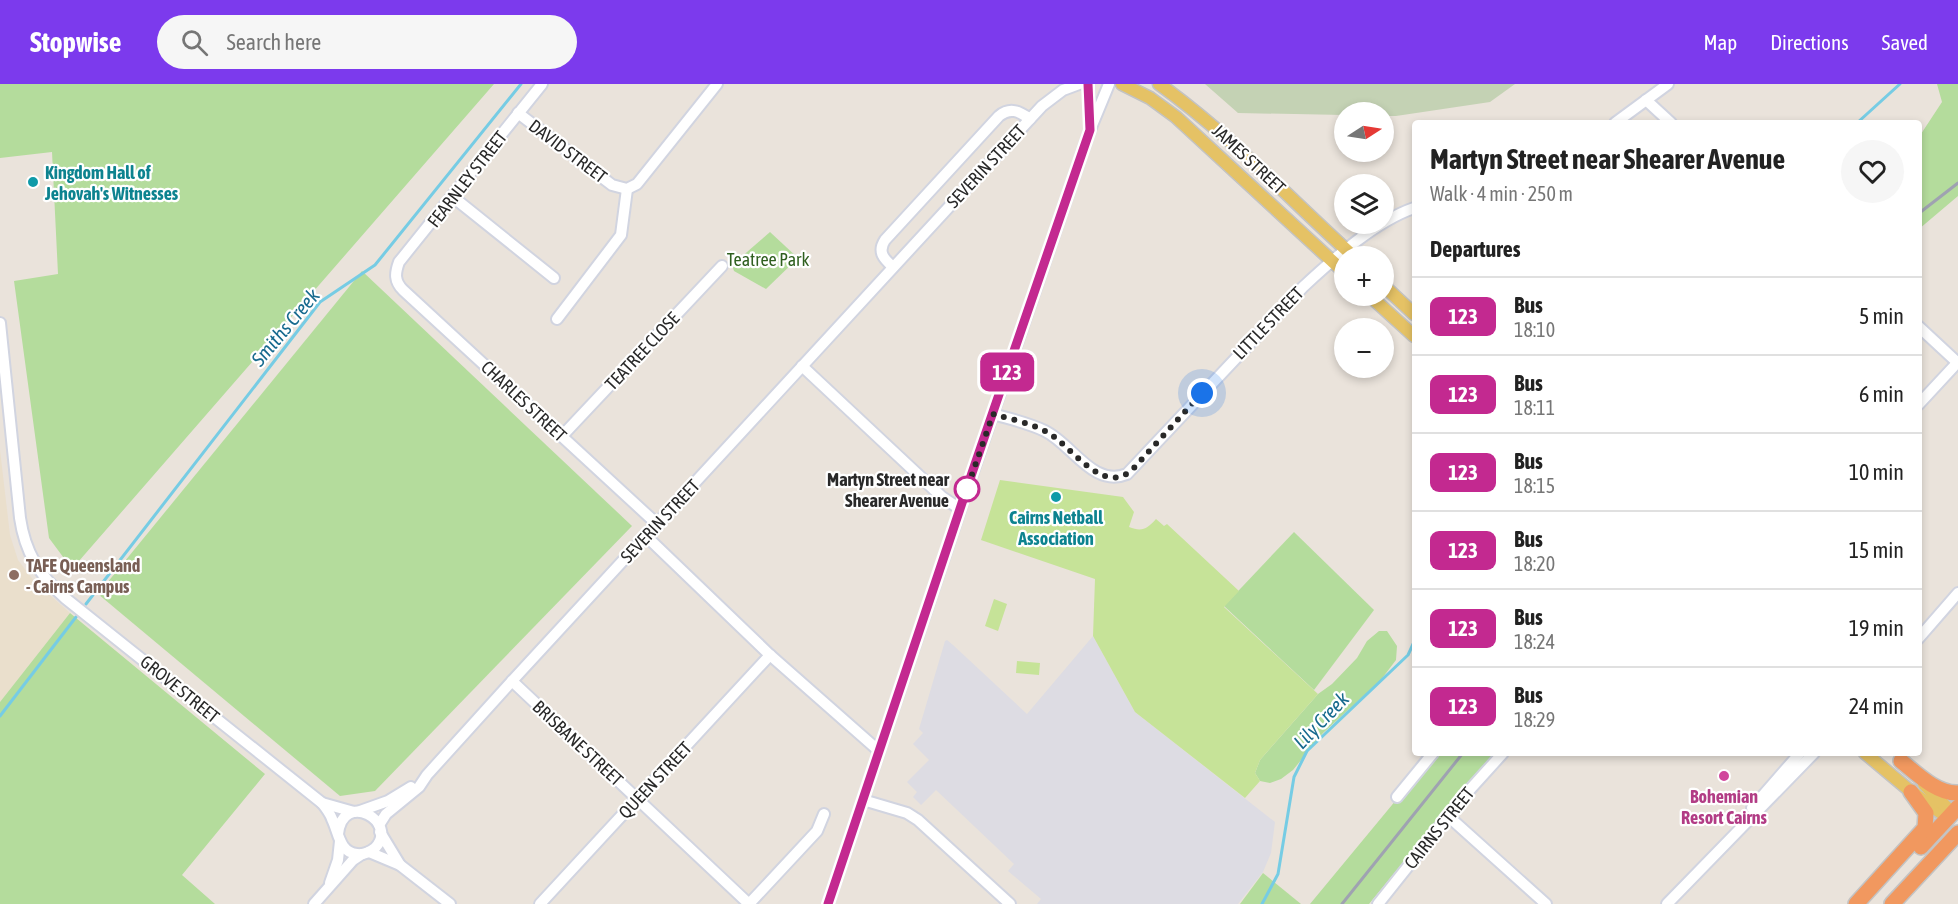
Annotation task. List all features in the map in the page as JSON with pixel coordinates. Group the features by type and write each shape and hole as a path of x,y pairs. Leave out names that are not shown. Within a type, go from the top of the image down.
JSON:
{"highway":[{"path":"1897,757 1932,784 1948,793 1958,793"},
{"path":"1856,904 1925,828 1926,813 1911,792"},
{"path":"1869,904 1955,817"},
{"path":"1892,904 1958,833"}],"main road":[{"name":"JAMES STREET","path":"1122,84 1150,98 1176,117 1332,261"},
{"name":"JAMES STREET","path":"1159,84 1268,174 1342,246"},
{"path":"1394,295 1412,312"},
{"path":"1381,306 1412,334"},
{"path":"1869,756 1911,792 1955,817"},
{"path":"1897,757 1955,817"}],"street":[{"name":"FEARNLEY STREET","path":"395,275 399,262 542,84"},
{"path":"557,319 621,235 623,189 637,184 717,84"},
{"name":"SEVERIN STREET","path":"1042,106 1056,84"},
{"name":"SEVERIN STREET","path":"379,829 386,814 419,787 427,775 512,681 1042,106 1063,90 1079,84"},
{"path":"1088,84 1090,130"},
{"path":"828,904 960,509 1090,130 1109,84"},
{"path":"1619,120 1668,84"},
{"path":"1646,100 1668,120"},
{"name":"SEVERIN STREET","path":"893,267 882,256 882,245 885,240 991,124 1002,113 1009,110 1018,111 1030,119"},
{"name":"DAVID STREET","path":"518,113 623,189"},
{"path":"453,197 554,278"},
{"name":"LITTLE STREET","path":"1359,246 1392,218 1412,209"},
{"name":"LITTLE STREET","path":"993,414 1047,432 1058,438 1097,473 1119,477 1133,469 1303,286 1332,261"},
{"name":"TEATREE CLOSE","path":"562,436 722,266"},
{"name":"CHARLES STREET","path":"395,275 403,290 657,524"},
{"name":"GROVE STREET","path":"0,323 21,530 27,549 40,572 65,598 322,803 331,816 339,837"},
{"path":"1922,330 1958,362 1922,401"},
{"path":"802,366 942,497 960,509"},
{"path":"646,536 770,655 879,751"},
{"path":"1922,624 1958,592"},
{"path":"1922,634 1958,592"},
{"name":"QUEEN STREET","path":"540,904 770,655"},
{"name":"BRISBANE STREET","path":"512,681 749,904"},
{"path":"1397,797 1431,756"},
{"name":"CAIRNS STREET","path":"1378,904 1448,816 1500,756"},
{"path":"1724,843 1797,756"},
{"path":"1667,904 1811,756"},
{"name":"SEVERIN STREET","path":"357,812 399,795 427,775"},
{"path":"863,800 907,813 918,820 1010,904"},
{"name":"GROVE STREET","path":"322,803 357,812"},
{"path":"329,886 338,860 342,820 357,812 374,817 400,865"},
{"path":"749,904 816,831 824,814"},
{"path":"1448,816 1546,904"},
{"path":"315,904 353,860 378,842 379,829"},
{"path":"339,837 349,852 365,853 400,865 450,904"}],"shaded area":[{"name":"TAFE Queensland - Cairns Campus","path":"0,450 10,535 18,560 34,581 70,613 0,702"},
{"path":"1093,636 1135,712 1275,822 1271,853 1263,872 1238,904 1037,904 1041,899 1008,871 1014,864 936,790 921,805 913,797 917,792 907,782 929,760 913,744 923,733 919,729 945,641 953,645 1027,714"}],"green space":[{"path":"0,84 494,84 72,569 49,538 14,281 58,274 52,152 0,158"},
{"path":"1205,84 1515,84 1490,102 1396,116 1394,116 1394,102 1334,102 1334,115 1238,113"},
{"path":"1937,84 1958,84 1958,196 1922,226 1922,132 1942,102"},
{"name":"Teatree Park","path":"770,232 798,258 766,289 734,271 732,265"},
{"path":"362,271 632,526 375,791 340,796 98,594"},
{"path":"1000,480 1123,497 1134,512 1129,527 1144,529 1156,519 1164,526 1167,524 1239,591 1224,607 1318,694 1260,760 1255,773 1260,781 1245,798 1135,712 1093,636 1095,579 981,540"},
{"path":"1294,532 1374,610 1314,690 1224,606"},
{"path":"994,599 1007,604 998,631 985,626"},
{"path":"70,613 265,774 182,875 215,904 0,904 0,702"},
{"path":"1379,631 1387,631 1397,646 1396,660 1380,681 1323,733 1293,770 1281,779 1270,783 1260,781 1255,773 1260,760 1318,694 1332,684 1357,658 1367,641"},
{"path":"1017,661 1040,663 1039,675 1016,673"},
{"path":"1433,756 1493,756 1459,794 1369,904 1310,904"},
{"path":"1263,873 1301,904 1240,904"}],"waterway":[{"name":"Smiths Creek","path":"86,604 320,302 375,265 521,84"},
{"name":"Lily Creek","path":"1860,120 1900,84"},
{"name":"Smiths Creek","path":"0,716 76,617"},
{"name":"Lily Creek","path":"1262,904 1278,874 1294,777 1307,751 1408,655 1412,646"}],"railway":[{"path":"1922,211 1958,183"},
{"path":"1342,904 1461,756"}],"bus line":[{"name":"123","path":"828,904 1090,130 1088,84"}],"place":[{"name":"Kingdom Hall of Jehovah's Witnesses","path":"33,182"},
{"name":"Martyn Street near Shearer Avenue","path":"967,489"},
{"name":"Cairns Netball Association","path":"1056,497"},
{"name":"TAFE Queensland - Cairns Campus","path":"14,575"},
{"name":"Bohemian Resort Cairns","path":"1724,776"}],"route":[{"path":"967,489 966,492 993,414 1047,432 1058,438 1097,473 1114,478 1133,469 1202,393"}]}
